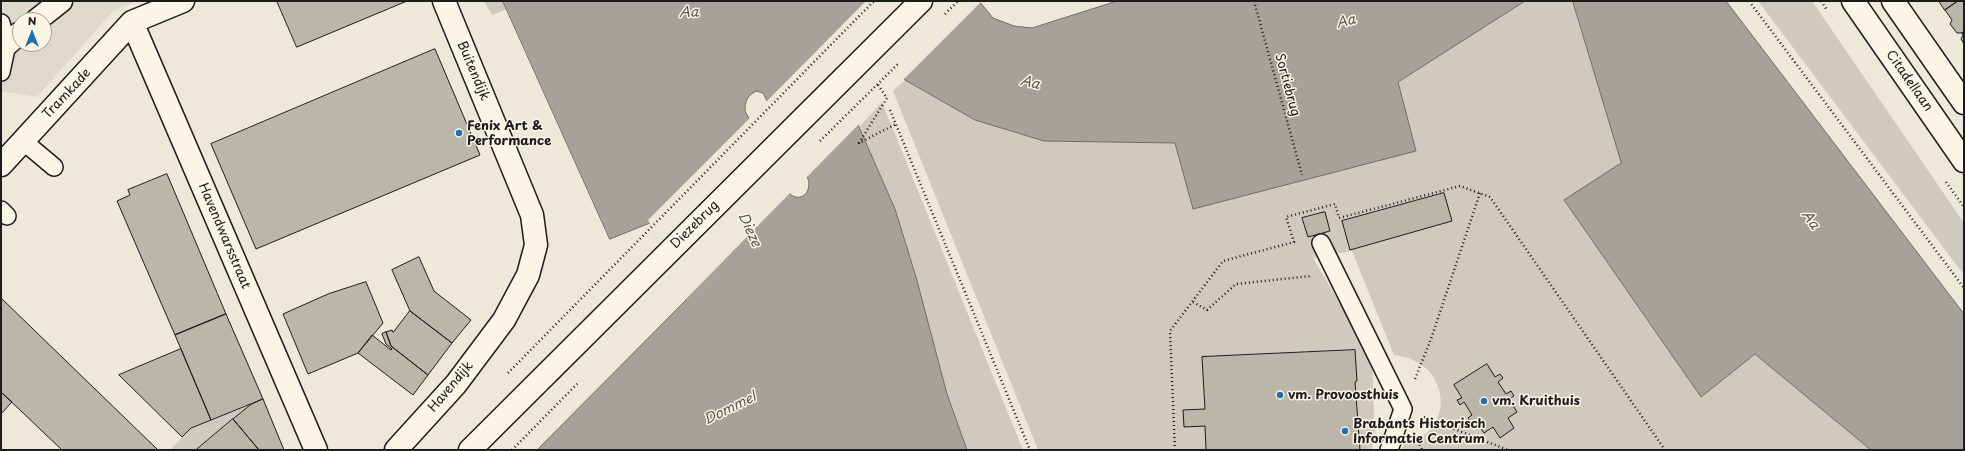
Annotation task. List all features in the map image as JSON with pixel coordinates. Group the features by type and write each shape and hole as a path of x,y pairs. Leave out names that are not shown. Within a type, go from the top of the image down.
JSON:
{"street":[{"path":"47,12 61,1"},
{"path":"132,22 183,1"},
{"name":"Buitendijk","path":"444,1 532,215 536,245 528,276 504,320"},
{"name":"Diezebrug","path":"470,450 921,1"},
{"name":"Citadellaan","path":"1853,1 1964,161"},
{"path":"1893,1 1964,103"},
{"name":"Tramkade","path":"1,165 132,22"},
{"name":"Havendwarsstraat","path":"132,22 316,450"},
{"name":"Havendijk","path":"396,450 456,384 504,320"}],"lane":[{"path":"1,72 9,33"},
{"path":"23,141 54,167"},
{"path":"1321,243 1403,409 1389,450"}],"path":[{"path":"503,378 874,1"},
{"name":"Sortiebrug","path":"1254,1 1302,175"},
{"path":"1749,1 1964,288"},
{"path":"878,84 887,98 859,143 896,124"},
{"path":"890,110 1030,450"},
{"path":"1175,450 1170,331 1223,261 1294,242 1286,217 1335,204 1339,218 1460,186 1490,197 1665,450"},
{"path":"1480,193 1431,339 1403,409 1508,450"},
{"path":"1193,302 1207,310 1236,284 1336,274"}],"shaded area":[{"path":"1,1 136,1 113,11 37,97 1,91"},
{"path":"484,1 503,1 507,9 492,15"},
{"path":"1525,1 1573,1 1621,163 1564,201 1701,397 1755,354 1871,450 1402,450 1404,444 1421,438 1433,427 1439,413 1441,398 1437,383 1428,370 1414,360 1394,355 1352,251 1313,258 1372,358 1375,440 1371,450 1038,450 893,91 905,80 975,120 1044,141 1175,143 1193,209 1415,151 1398,82"},
{"path":"1758,1 1812,1 1964,223 1964,275"},
{"path":"882,102 1023,450 967,450 947,394 916,277 895,209 859,127"},
{"path":"250,405 196,450 170,450 191,428"}],"water":[{"path":"503,1 979,1 993,18 1014,26 1032,28 1117,1 1525,1 1398,82 1416,151 1193,209 1175,143 1044,141 975,120 905,80 847,28 821,55 859,127 895,209 916,277 947,394 967,450 537,450 686,300 650,223 610,239","holes":["756,91 763,93 808,179 809,184 807,192 802,197 790,194 745,111 745,104 750,95"]},
{"name":"Aa","path":"1573,1 1726,1 1964,314 1964,450 1871,450 1755,354 1701,397 1564,200 1621,163"}],"pier":[{"path":"866,1 982,1 903,80 847,31 823,55 859,124 805,179 766,102"},
{"path":"751,117 791,192 685,300 648,220"}],"building":[{"path":"277,1 407,1 297,47"},
{"path":"1939,1 1958,1 1945,10"},
{"path":"1958,1 1964,1 1964,32 1962,33 1957,33 1950,24 1952,20 1945,10"},
{"path":"1964,32 1964,44 1961,39 1963,35 1962,33"},
{"path":"435,49 480,155 256,249 211,144"},
{"path":"167,174 226,314 175,335 117,201 130,195 128,190"},
{"path":"1444,193 1452,221 1350,250 1342,221"},
{"path":"1325,212 1330,231 1308,237 1302,218"},
{"path":"419,257 434,291 471,320 452,343 410,311 392,270"},
{"path":"366,282 383,323 358,353 308,374 283,314 328,294"},
{"path":"1,298 158,450 62,450 1,392"},
{"path":"410,311 452,343 428,375 391,346 386,332 392,330 393,332"},
{"path":"226,314 263,399 211,420 175,335"},
{"path":"386,332 391,346 428,375 413,395 358,353 372,335 391,350 392,349 386,344 382,334"},
{"path":"181,349 211,420 191,428 182,437 119,375"},
{"name":"vm. Provoosthuis","path":"1355,350 1357,381 1355,382 1360,450 1206,450 1205,426 1184,427 1183,410 1205,409 1202,357"},
{"name":"vm. Kruithuis","path":"1487,364 1495,377 1500,374 1503,378 1498,382 1506,394 1511,391 1514,396 1509,399 1517,412 1508,418 1514,428 1500,438 1493,427 1484,433 1475,420 1471,423 1468,418 1472,415 1464,402 1460,405 1457,400 1462,398 1454,385"},
{"path":"1,392 12,402 1,414"},
{"path":"263,399 284,450 259,450 233,419 250,405"},
{"path":"233,419 259,450 196,450"}],"place":[{"name":"Fenix Art & Performance","path":"459,133"},
{"name":"vm. Provoosthuis","path":"1280,395"},
{"name":"vm. Kruithuis","path":"1484,401"},
{"name":"Brabants Historisch Informatie Centrum","path":"1345,431"}],"water label":[{"name":"Dieze","path":"749,230"},
{"name":"Dommel","path":"730,409"}]}
